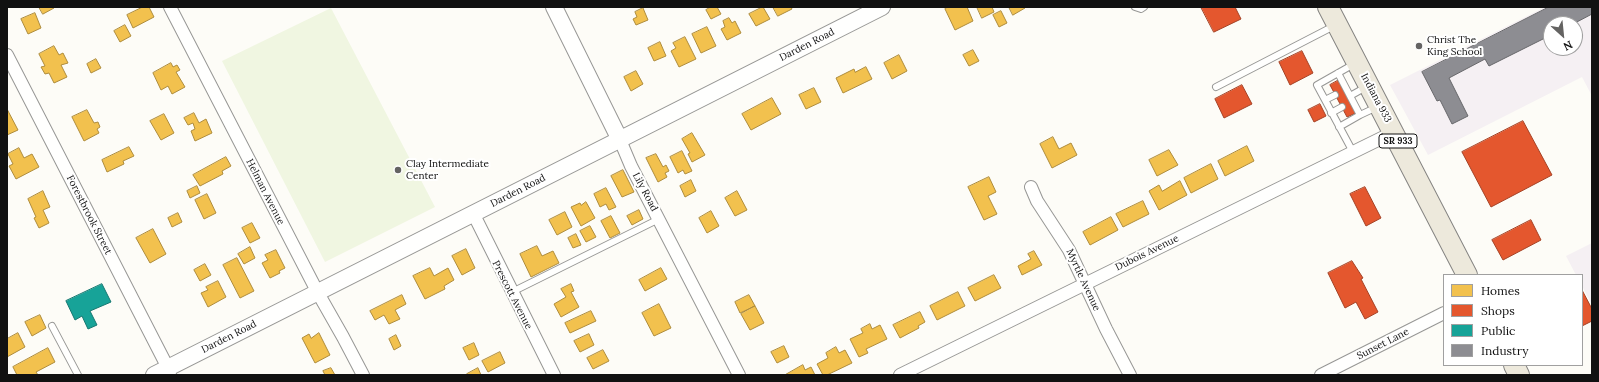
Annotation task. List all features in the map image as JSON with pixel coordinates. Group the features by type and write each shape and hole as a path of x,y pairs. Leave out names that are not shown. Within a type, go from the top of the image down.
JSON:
{"main road":[{"name":"Indiana 933","path":"1328,7 1466,274"},
{"path":"1514,366 1519,375"}],"street":[{"name":"Helman Avenue","path":"170,7 318,293 343,336 363,375"},
{"name":"Lily Road","path":"554,7 659,219 739,375"},
{"name":"Darden Road","path":"164,373 473,213 882,7"},
{"name":"Forestbrook Street","path":"7,55 164,373"},
{"name":"Dubois Avenue","path":"900,375 1394,132"},
{"name":"Myrtle Avenue","path":"1031,187 1037,201 1070,250 1106,329 1130,375"},
{"name":"Prescott Avenue","path":"473,213 511,292 554,375"},
{"name":"Sunset Lane","path":"1321,375 1443,314"}],"lane":[{"path":"1135,7 1141,9 1144,7"},
{"path":"1216,87 1337,25"},
{"path":"1352,152 1317,85 1357,62"},
{"path":"1338,73 1360,115"},
{"path":"1351,100 1369,85"},
{"path":"1325,100 1336,95"},
{"path":"1339,127 1380,105"},
{"path":"1331,113 1342,107"},
{"path":"511,292 659,219"},
{"path":"52,326 78,375"}],"shaded area":[{"path":"1545,7 1592,7 1592,96 1582,77 1428,155 1390,85"},
{"path":"1592,243 1592,305 1583,288 1583,274 1575,274 1566,256"}],"green space":[{"path":"331,8 435,207 325,262 222,61"}],"building: Homes":[{"path":"39,7 54,7 54,8 43,14"},
{"path":"143,7 149,7 154,17 133,28 127,15"},
{"path":"711,7 717,7 721,14 711,19 706,10"},
{"path":"763,7 770,19 756,26 749,14"},
{"path":"773,7 791,7 792,9 778,16"},
{"path":"949,7 967,7 973,21 955,30 945,9"},
{"path":"977,7 992,7 994,12 982,18"},
{"path":"1009,7 1025,7 1025,8 1013,15"},
{"path":"643,8 648,20 636,25 633,19 637,17 635,12"},
{"path":"1001,11 1007,23 999,27 993,15"},
{"path":"35,13 41,28 28,34 21,19"},
{"path":"729,18 732,23 735,21 741,33 727,40 721,29 725,27 723,21"},
{"path":"125,25 131,36 120,42 114,31"},
{"path":"707,27 716,46 701,53 692,34"},
{"path":"685,37 696,59 679,67 671,51 676,48 673,43"},
{"path":"660,42 666,56 654,61 648,48"},
{"path":"54,46 59,55 63,53 68,63 61,65 67,77 54,83 49,73 45,74 41,67 45,66 39,54"},
{"path":"973,50 979,61 969,66 963,55"},
{"path":"899,55 907,71 892,79 884,63"},
{"path":"96,59 101,68 91,73 87,64"},
{"path":"171,63 173,67 177,65 180,70 176,72 185,87 172,94 168,86 161,90 153,73"},
{"path":"866,67 872,79 843,93 836,78 854,69 855,72"},
{"path":"636,71 643,84 631,91 624,77"},
{"path":"814,88 821,102 806,109 799,95"},
{"path":"772,98 781,114 751,130 742,114"},
{"path":"7,109 18,130 7,135"},
{"path":"87,110 94,123 98,122 100,127 97,129 99,133 84,141 72,117"},
{"path":"194,113 199,123 206,119 212,133 195,141 191,131 195,129 193,123 188,125 184,118"},
{"path":"164,114 174,133 161,140 150,121"},
{"path":"692,133 705,155 692,162 688,154 690,153 682,139"},
{"path":"1053,137 1059,149 1071,143 1077,155 1052,168 1040,144"},
{"path":"1247,146 1254,161 1225,176 1218,161"},
{"path":"129,147 134,156 123,161 124,164 107,172 102,160"},
{"path":"19,148 24,158 32,154 39,167 16,179 9,166 13,164 8,154"},
{"path":"1169,150 1178,165 1157,176 1149,160"},
{"path":"682,151 692,171 685,174 683,170 678,173 670,157"},
{"path":"656,154 663,167 666,165 669,171 665,173 667,177 658,182 646,158"},
{"path":"226,157 231,166 222,171 223,174 200,186 193,175"},
{"path":"1211,164 1218,179 1191,193 1184,178"},
{"path":"623,170 634,192 622,197 611,176"},
{"path":"989,177 996,192 988,196 997,214 984,220 968,187"},
{"path":"691,180 696,191 685,197 680,186"},
{"path":"1180,181 1187,195 1159,210 1149,191 1159,185 1162,191"},
{"path":"197,186 200,193 190,198 187,191"},
{"path":"606,188 616,207 609,210 606,204 600,207 594,194"},
{"path":"43,191 50,207 43,210 49,223 39,228 28,199"},
{"path":"737,191 747,210 735,216 725,198"},
{"path":"207,194 216,213 204,219 195,200"},
{"path":"1143,201 1149,214 1123,227 1116,214"},
{"path":"586,202 595,218 581,226 571,207 580,203 581,205"},
{"path":"639,210 643,219 632,225 627,216"},
{"path":"711,211 719,226 707,233 699,218"},
{"path":"565,212 572,227 557,235 549,220"},
{"path":"178,213 182,222 172,227 168,218"},
{"path":"611,216 620,233 610,238 601,221"},
{"path":"1111,217 1118,230 1090,245 1083,232"},
{"path":"252,223 260,238 250,243 242,228"},
{"path":"590,226 596,237 586,242 580,231"},
{"path":"153,229 166,254 150,263 136,238"},
{"path":"576,234 581,245 573,248 568,238"},
{"path":"537,246 542,256 553,251 559,263 531,277 520,254"},
{"path":"250,247 255,258 244,264 238,254"},
{"path":"466,249 475,268 462,275 452,256"},
{"path":"276,250 285,268 279,271 280,273 270,278 262,263 268,260 265,255"},
{"path":"1034,251 1042,265 1022,275 1018,266 1031,259 1028,254"},
{"path":"237,258 254,291 240,298 223,265"},
{"path":"205,264 211,275 200,281 194,270"},
{"path":"430,268 434,276 448,268 454,280 444,286 445,289 425,299 413,276"},
{"path":"661,268 667,279 645,291 639,280"},
{"path":"994,275 1001,288 975,301 968,288"},
{"path":"218,281 226,297 208,307 201,293 208,290 206,287"},
{"path":"571,284 574,291 571,292 579,307 561,317 554,304 566,297 561,289"},
{"path":"958,292 965,306 937,320 930,306"},
{"path":"402,295 406,304 395,310 400,319 389,324 384,315 375,320 370,311"},
{"path":"749,295 755,306 740,313 735,302"},
{"path":"659,304 671,328 654,336 642,313"},
{"path":"755,306 764,323 750,330 741,314"},
{"path":"591,311 596,321 570,333 565,323"},
{"path":"920,312 925,322 918,326 919,328 900,338 893,325"},
{"path":"40,315 46,328 32,336 25,322"},
{"path":"870,324 872,329 880,325 887,339 866,349 868,353 859,357 850,339 863,333 861,329"},
{"path":"18,333 25,347 7,357 7,339"},
{"path":"319,333 330,355 315,363 302,338 309,334 311,338"},
{"path":"589,334 594,345 580,352 574,341"},
{"path":"396,335 401,346 394,350 389,339"},
{"path":"474,343 479,355 469,360 463,348"},
{"path":"784,346 789,357 777,363 771,352"},
{"path":"836,347 839,353 845,350 852,363 827,375 823,375 817,364 828,358 826,353"},
{"path":"48,348 55,362 36,372 38,375 17,375 13,367"},
{"path":"603,350 609,361 593,369 587,358"},
{"path":"500,352 505,363 488,372 482,361"},
{"path":"803,365 805,370 811,367 815,375 785,375"},
{"path":"331,368 335,375 325,375 323,371"},
{"path":"478,368 481,375 467,374"}],"building: Shops":[{"path":"1201,7 1235,7 1241,19 1214,32"},
{"path":"1302,51 1313,73 1290,85 1279,62"},
{"path":"1339,80 1356,113 1347,117 1330,85"},
{"path":"1242,85 1252,104 1224,118 1215,99"},
{"path":"1320,104 1326,116 1314,122 1308,110"},
{"path":"1523,121 1552,175 1491,207 1462,152"},
{"path":"1365,187 1381,218 1366,226 1350,194"},
{"path":"1531,220 1541,240 1503,260 1492,240"},
{"path":"1352,261 1363,278 1361,279 1378,312 1365,319 1356,302 1345,308 1328,273"},
{"path":"1583,292 1592,309 1592,321 1583,326"}],"building: Public":[{"path":"102,284 111,302 90,311 97,325 88,329 82,316 75,320 66,301"}],"building: Industry":[{"path":"1549,7 1592,7 1592,14 1583,19 1583,16 1543,16 1543,39 1489,66 1485,59 1449,78 1468,116 1452,124 1440,100 1437,101 1422,72"}],"place":[{"name":"Christ The King School","path":"1419,46"},
{"name":"Clay Intermediate Center","path":"398,170"}]}
